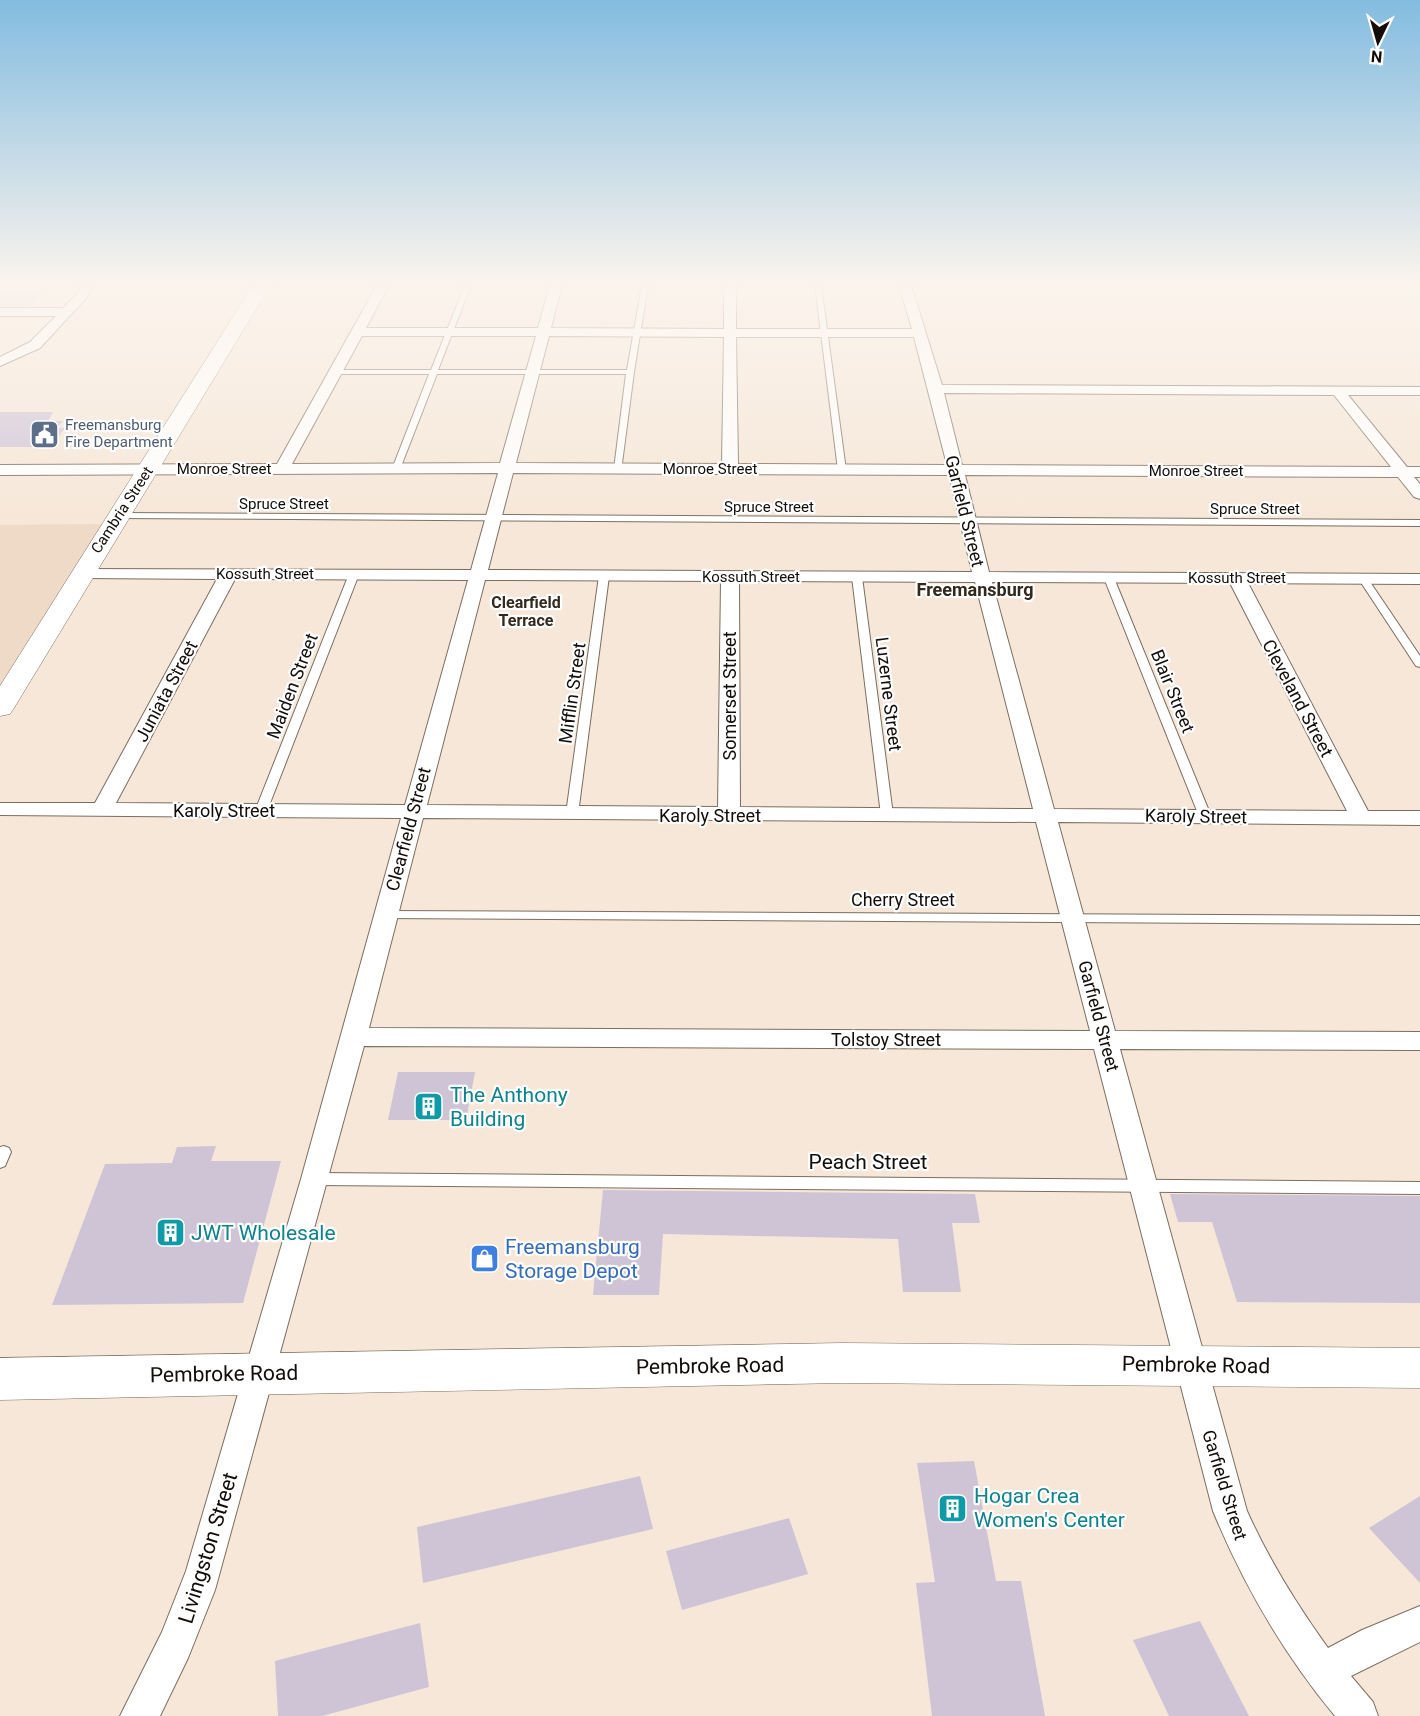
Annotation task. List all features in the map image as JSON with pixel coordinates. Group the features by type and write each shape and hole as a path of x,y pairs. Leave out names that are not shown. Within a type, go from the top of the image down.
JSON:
{"main road":[{"name":"Pembroke Road","path":"0,1379 842,1364 1191,1364 1420,1368"}],"street":[{"name":"Cambria Street","path":"0,708 213,365"},
{"path":"282,469 338,365"},
{"name":"Clearfield Street","path":"260,1373 315,1179 535,365"},
{"path":"728,365 730,469"},
{"name":"Garfield Street","path":"929,365 982,578 1230,1512 1248,1554 1269,1592 1359,1716"},
{"path":"936,389 1420,391"},
{"path":"1338,391 1420,494"},
{"name":"Monroe Street","path":"0,470 506,468 1420,472"},
{"name":"Kossuth Street","path":"82,573 1420,579"},
{"name":"Juniata Street","path":"102,810 229,573"},
{"name":"Somerset Street","path":"729,815 730,577"},
{"name":"Cleveland Street","path":"1236,578 1361,818"},
{"name":"Karoly Street","path":"0,809 1420,818"},
{"name":"Tolstoy Street","path":"352,1037 1420,1041"},
{"name":"Livingston Street","path":"139,1716 168,1664 191,1608 260,1373"},
{"path":"1324,1670 1375,1643 1420,1624"}],"lane":[{"path":"396,468 436,365"},
{"path":"618,469 631,365"},
{"path":"830,365 842,470"},
{"path":"334,372 630,372"},
{"name":"Spruce Street","path":"119,516 1420,523"},
{"name":"Maiden Street","path":"261,811 354,574"},
{"name":"Mifflin Street","path":"572,814 604,576"},
{"name":"Luzerne Street","path":"857,577 888,815"},
{"name":"Blair Street","path":"1109,578 1205,816"},
{"path":"1363,578 1420,664"},
{"name":"Cherry Street","path":"385,915 1420,920"},
{"path":"0,1152 4,1152 0,1162"},
{"name":"Peach Street","path":"315,1179 1420,1188"}],"shaded area":[{"path":"106,524 0,689 0,525"}],"building":[{"path":"0,412 53,412 48,421 63,421 57,428 65,428 50,447 0,447"},
{"name":"The Anthony Building","path":"398,1072 475,1072 466,1120 388,1120"},
{"name":"JWT Wholesale","path":"216,1146 211,1161 281,1161 243,1303 52,1305 105,1164 172,1163 177,1147"},
{"path":"603,1190 975,1194 980,1223 952,1223 961,1292 903,1292 898,1239 663,1234 659,1295 593,1295"},
{"path":"1170,1194 1420,1196 1420,1303 1237,1302 1212,1222 1178,1222"},
{"path":"974,1461 996,1581 1021,1581 1045,1716 932,1716 916,1583 935,1582 917,1463"},
{"path":"640,1476 653,1529 423,1583 417,1527"},
{"path":"1420,1496 1420,1583 1369,1528"},
{"path":"789,1518 808,1574 682,1610 666,1551"},
{"path":"1200,1621 1249,1716 1169,1716 1133,1640"},
{"path":"420,1623 429,1687 322,1716 278,1716 275,1661"}],"place":[{"name":"Freemansburg Fire Department","path":"44,434"},
{"name":"The Anthony Building","path":"429,1107"},
{"name":"JWT Wholesale","path":"170,1233"},
{"name":"Freemansburg Storage Depot","path":"484,1259"},
{"name":"Hogar Crea Women's Center","path":"953,1508"}],"district":[{"name":"Freemansburg","path":"975,589"},
{"name":"Clearfield Terrace","path":"526,611"}]}
